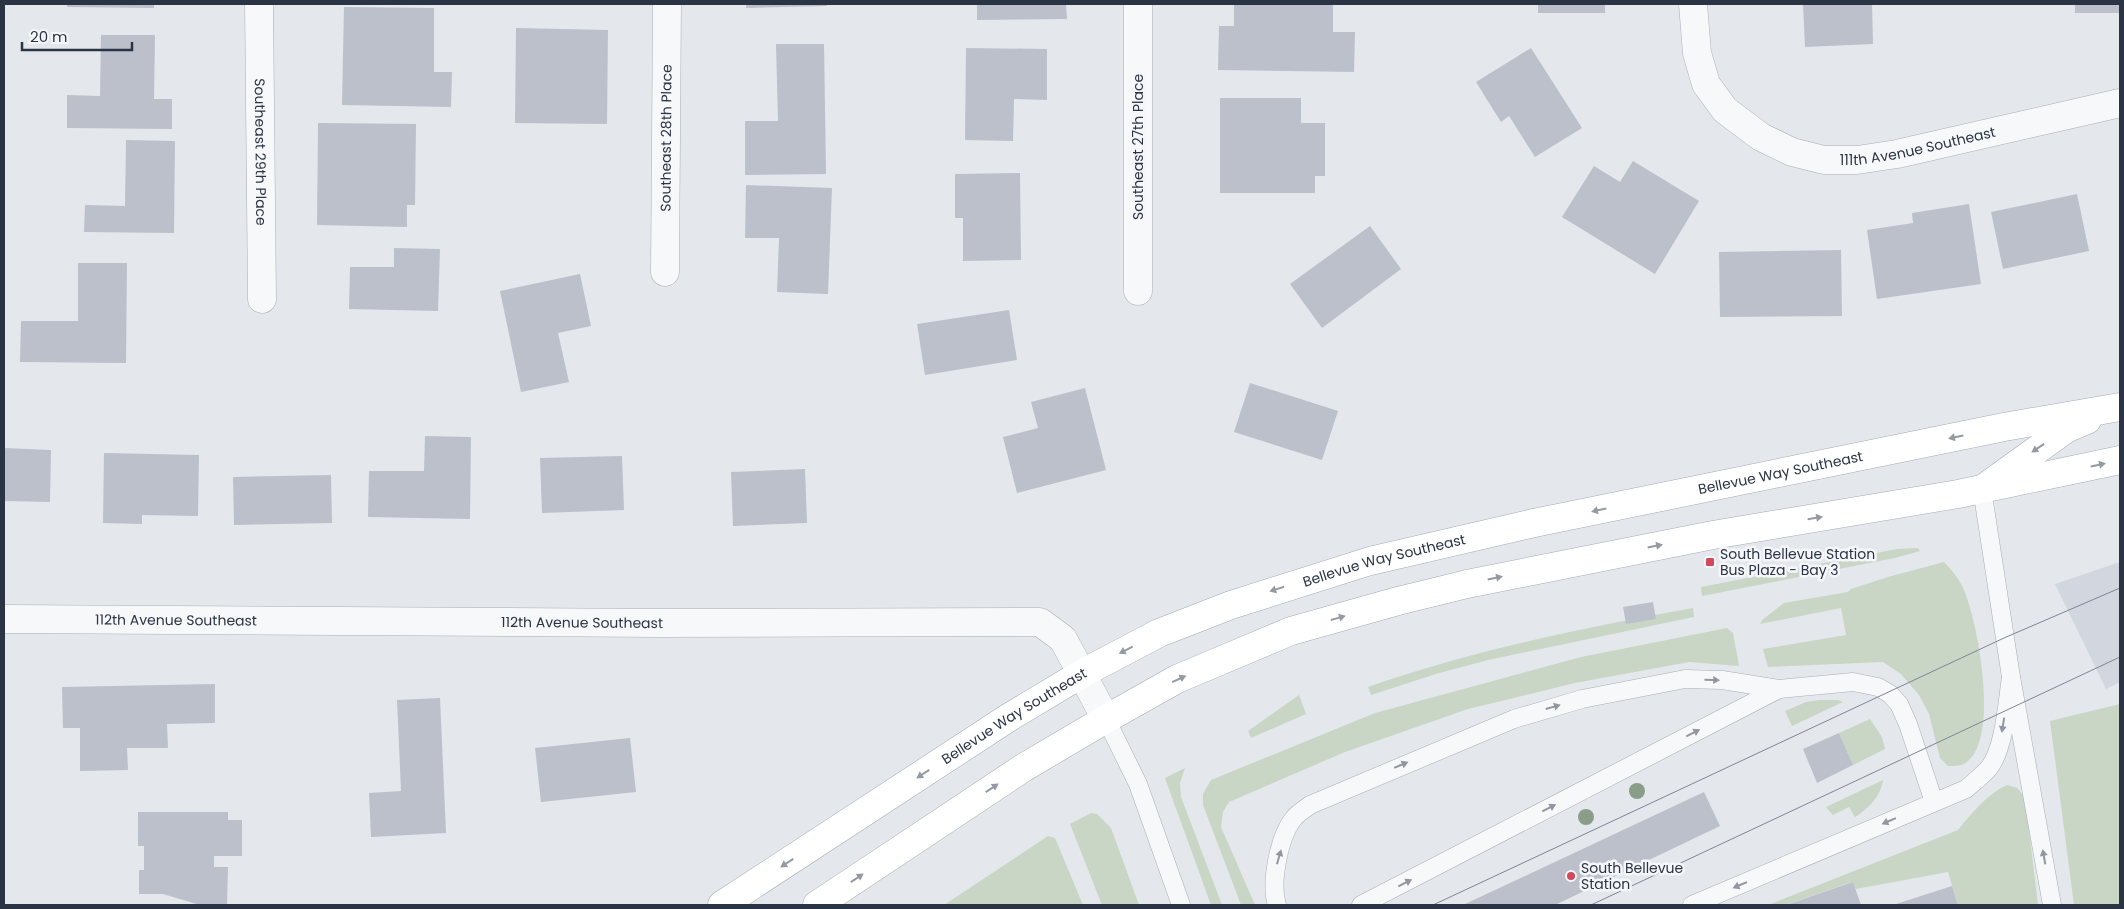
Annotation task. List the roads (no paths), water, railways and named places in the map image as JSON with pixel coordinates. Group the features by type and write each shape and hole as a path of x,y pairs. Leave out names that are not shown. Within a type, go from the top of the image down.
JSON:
{"main road":[{"path":"1982,489 2066,429 2116,408"},
{"name":"Bellevue Way Southeast","path":"722,905 1008,718 1082,673 1159,633 1222,608 1370,561 1544,521 2004,427 2116,408"},
{"path":"817,905 1023,768 1106,718 1176,680 1291,631 1467,584 1713,535 1982,489 2120,460"}],"street":[{"name":"Southeast 29th Place","path":"259,4 262,300"},
{"name":"Southeast 28th Place","path":"665,272 667,4"},
{"name":"Southeast 27th Place","path":"1138,4 1138,291"},
{"name":"111th Avenue Southeast","path":"1693,4 1697,53 1706,84 1725,110 1761,137 1792,152 1824,160 1857,160 1897,154 2120,103"},
{"name":"112th Avenue Southeast","path":"4,618 659,623 1040,622 1064,639 1106,718"}],"lane":[{"path":"1982,489 2011,677 2052,905"},
{"path":"1692,905 1966,789 1990,766 2000,743 2011,677"},
{"path":"1277,905 1274,884 1286,831 1294,818 1310,805 1514,718 1582,699 1685,679 1722,680 1779,689 1852,682 1878,687 1890,694 1899,704 1908,724 1934,802"},
{"path":"1361,905 1779,689"},
{"path":"1106,718 1138,784 1181,905"}],"tram line":[{"path":"1433,905 2004,638 2120,588"},
{"path":"1591,905 2120,657"}],"place":[{"name":"South Bellevue Station Bus Plaza - Bay 3","path":"1710,562"},
{"name":"South Bellevue Station","path":"1571,876"}]}
